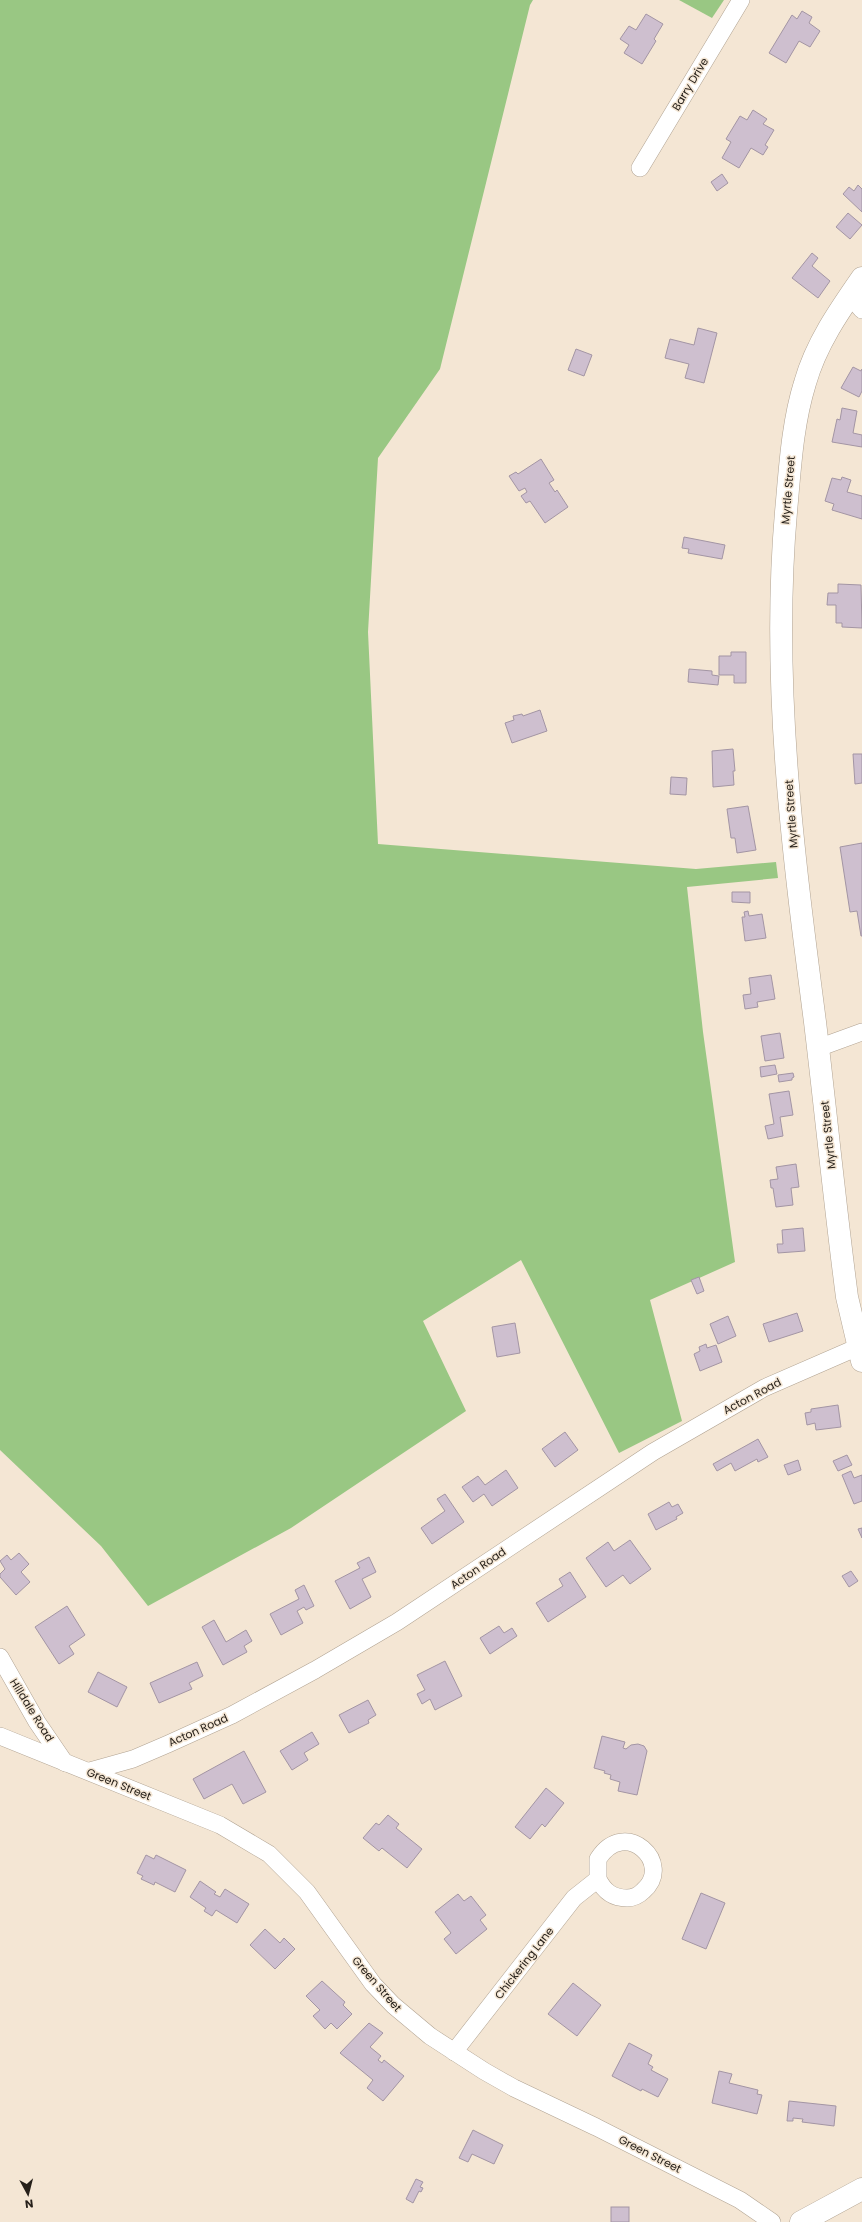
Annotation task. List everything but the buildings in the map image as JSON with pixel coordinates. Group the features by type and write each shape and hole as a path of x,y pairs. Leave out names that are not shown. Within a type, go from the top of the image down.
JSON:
{"street":[{"name":"Barry Drive","path":"640,168 741,0"},
{"name":"Myrtle Street","path":"860,1354 846,1297 791,825 780,633 780,589 791,455 797,415 805,382 816,353 830,325 856,303 862,278"},
{"path":"818,1048 862,1032"},
{"name":"Acton Road","path":"90,1771 133,1758 232,1715 315,1670 397,1622 653,1452 764,1388 860,1354"},
{"name":"Hilldale Road","path":"0,1657 37,1722 65,1763"},
{"name":"Green Street","path":"0,1736 65,1763 90,1771 220,1825 269,1854 307,1892 357,1963 393,2005 430,2036 514,2088 596,2126 740,2200 772,2222"},
{"name":"Chickering Lane","path":"454,2052 574,1898 598,1878"},
{"path":"801,2222 862,2190"}],"green space":[{"path":"0,0 533,0 530,5 440,369 378,458 368,632 378,844 696,869 776,862 778,878 687,887 703,1032 735,1262 650,1300 682,1421 619,1453 521,1260 423,1321 466,1411 291,1528 148,1606 101,1546 0,1450"},
{"path":"679,0 724,0 712,18"}]}
